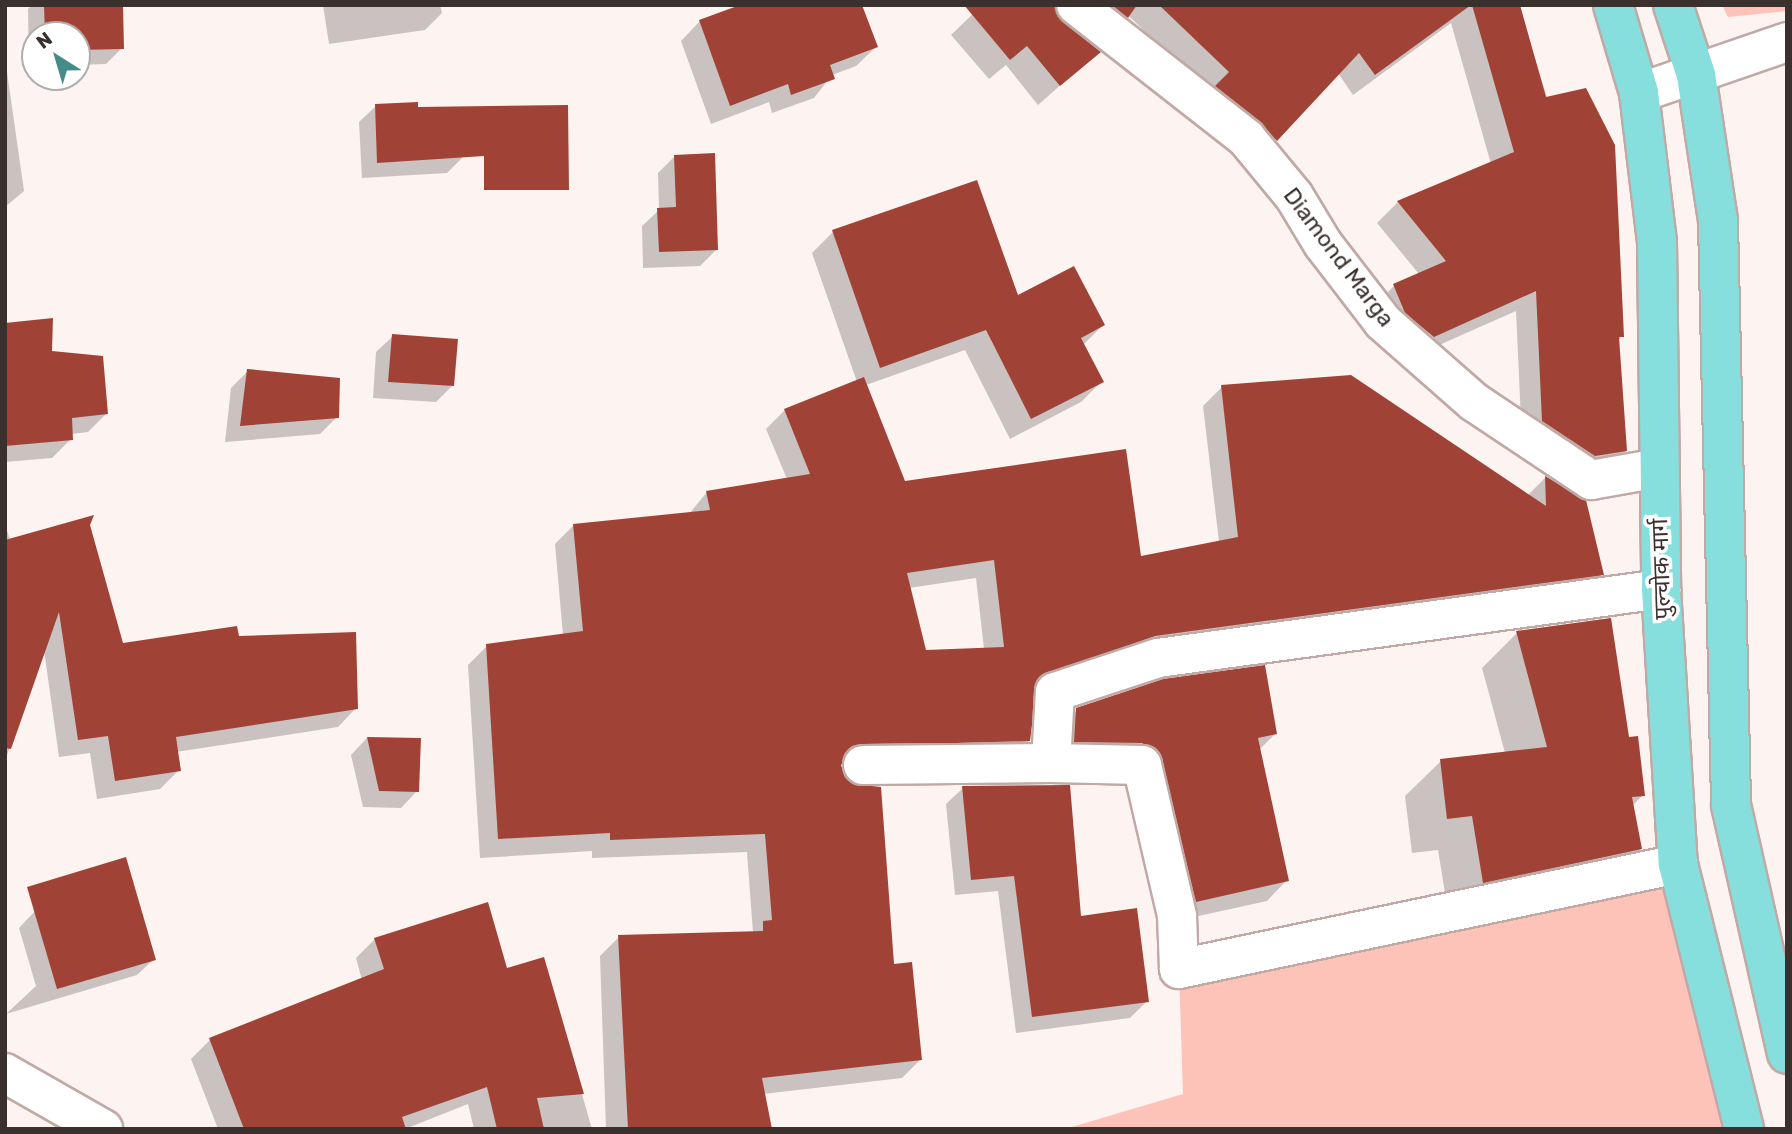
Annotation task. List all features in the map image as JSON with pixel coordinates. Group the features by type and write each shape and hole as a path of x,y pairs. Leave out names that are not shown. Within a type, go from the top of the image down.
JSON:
{"main road":[{"name":"पुल्चोक मार्ग","path":"1613,5 1639,93 1657,242 1661,589 1678,864 1744,1129"},
{"path":"1673,5 1696,75 1719,232 1731,804 1787,1054"}],"street":[{"name":"Diamond Marga","path":"1076,5 1246,138 1294,196 1323,244 1383,322 1474,402 1591,480 1659,468"},
{"path":"1639,93 1787,42"},
{"path":"1051,763 1055,692 1158,657 1661,589"},
{"path":"863,765 1142,765 1177,916 1179,969 1678,864"},
{"path":"5,1073 103,1129"}],"shaded area":[{"path":"1722,5 1787,5 1787,11 1728,17"},
{"path":"1678,864 1738,1129 1065,1129 1183,1094 1179,969"}],"building":[{"path":"44,5 123,5 124,49 91,50 91,21 45,21"},
{"path":"740,5 862,5 878,47 830,65 835,79 791,95 788,84 730,106 699,20"},
{"path":"964,5 1055,5 1063,22 1101,52 1060,86 1027,46 1010,60"},
{"path":"1112,5 1137,5 1128,18"},
{"path":"1159,5 1471,5 1375,75 1359,53 1277,141 1259,121 1215,86 1229,72"},
{"path":"1472,5 1520,5 1546,97 1586,88 1615,145 1624,337 1619,337 1627,451 1595,456 1542,421 1536,291 1434,337 1405,313 1393,284 1446,261 1397,201 1514,152"},
{"path":"418,102 418,107 568,105 569,190 484,190 484,156 377,163 375,104"},
{"path":"715,153 718,250 659,252 657,208 676,207 674,155"},
{"path":"977,180 1018,295 1074,266 1105,325 1081,338 1104,382 1031,419 986,330 880,368 832,230"},
{"path":"53,318 52,351 103,356 108,414 72,418 73,440 5,446 5,323"},
{"path":"392,334 458,339 454,386 388,382"},
{"path":"247,369 340,378 339,418 240,426"},
{"path":"1351,375 1546,506 1545,476 1586,500 1604,575 1155,636 1038,678 1030,741 852,746 841,765 845,777 853,784 881,787 894,964 912,962 922,1060 762,1078 772,1129 628,1129 618,935 763,931 763,921 772,920 765,834 610,840 610,833 498,839 486,644 583,631 573,524 710,510 706,491 810,474 784,409 864,377 905,481 1126,449 1141,556 1238,537 1221,385","holes":["994,560 1004,647 926,650 907,573"]},
{"path":"94,515 90,525 123,643 237,626 239,636 356,632 358,709 176,737 181,771 115,781 108,736 78,740 59,612 11,749 5,748 5,540"},
{"path":"1611,618 1629,737 1638,736 1645,796 1632,797 1642,849 1483,883 1472,816 1447,819 1440,759 1547,747 1516,631"},
{"path":"1265,665 1277,734 1258,738 1289,881 1196,902 1159,752 1142,743 1074,742 1076,708 1163,679"},
{"path":"367,737 421,738 419,792 379,791"},
{"path":"1070,785 1081,916 1137,908 1149,1002 1032,1017 1014,876 971,880 962,786"},
{"path":"126,857 156,960 57,989 27,887"},
{"path":"488,902 507,968 544,957 584,1094 537,1098 544,1129 497,1129 487,1087 402,1117 406,1129 244,1129 209,1038 384,969 374,938"}]}
